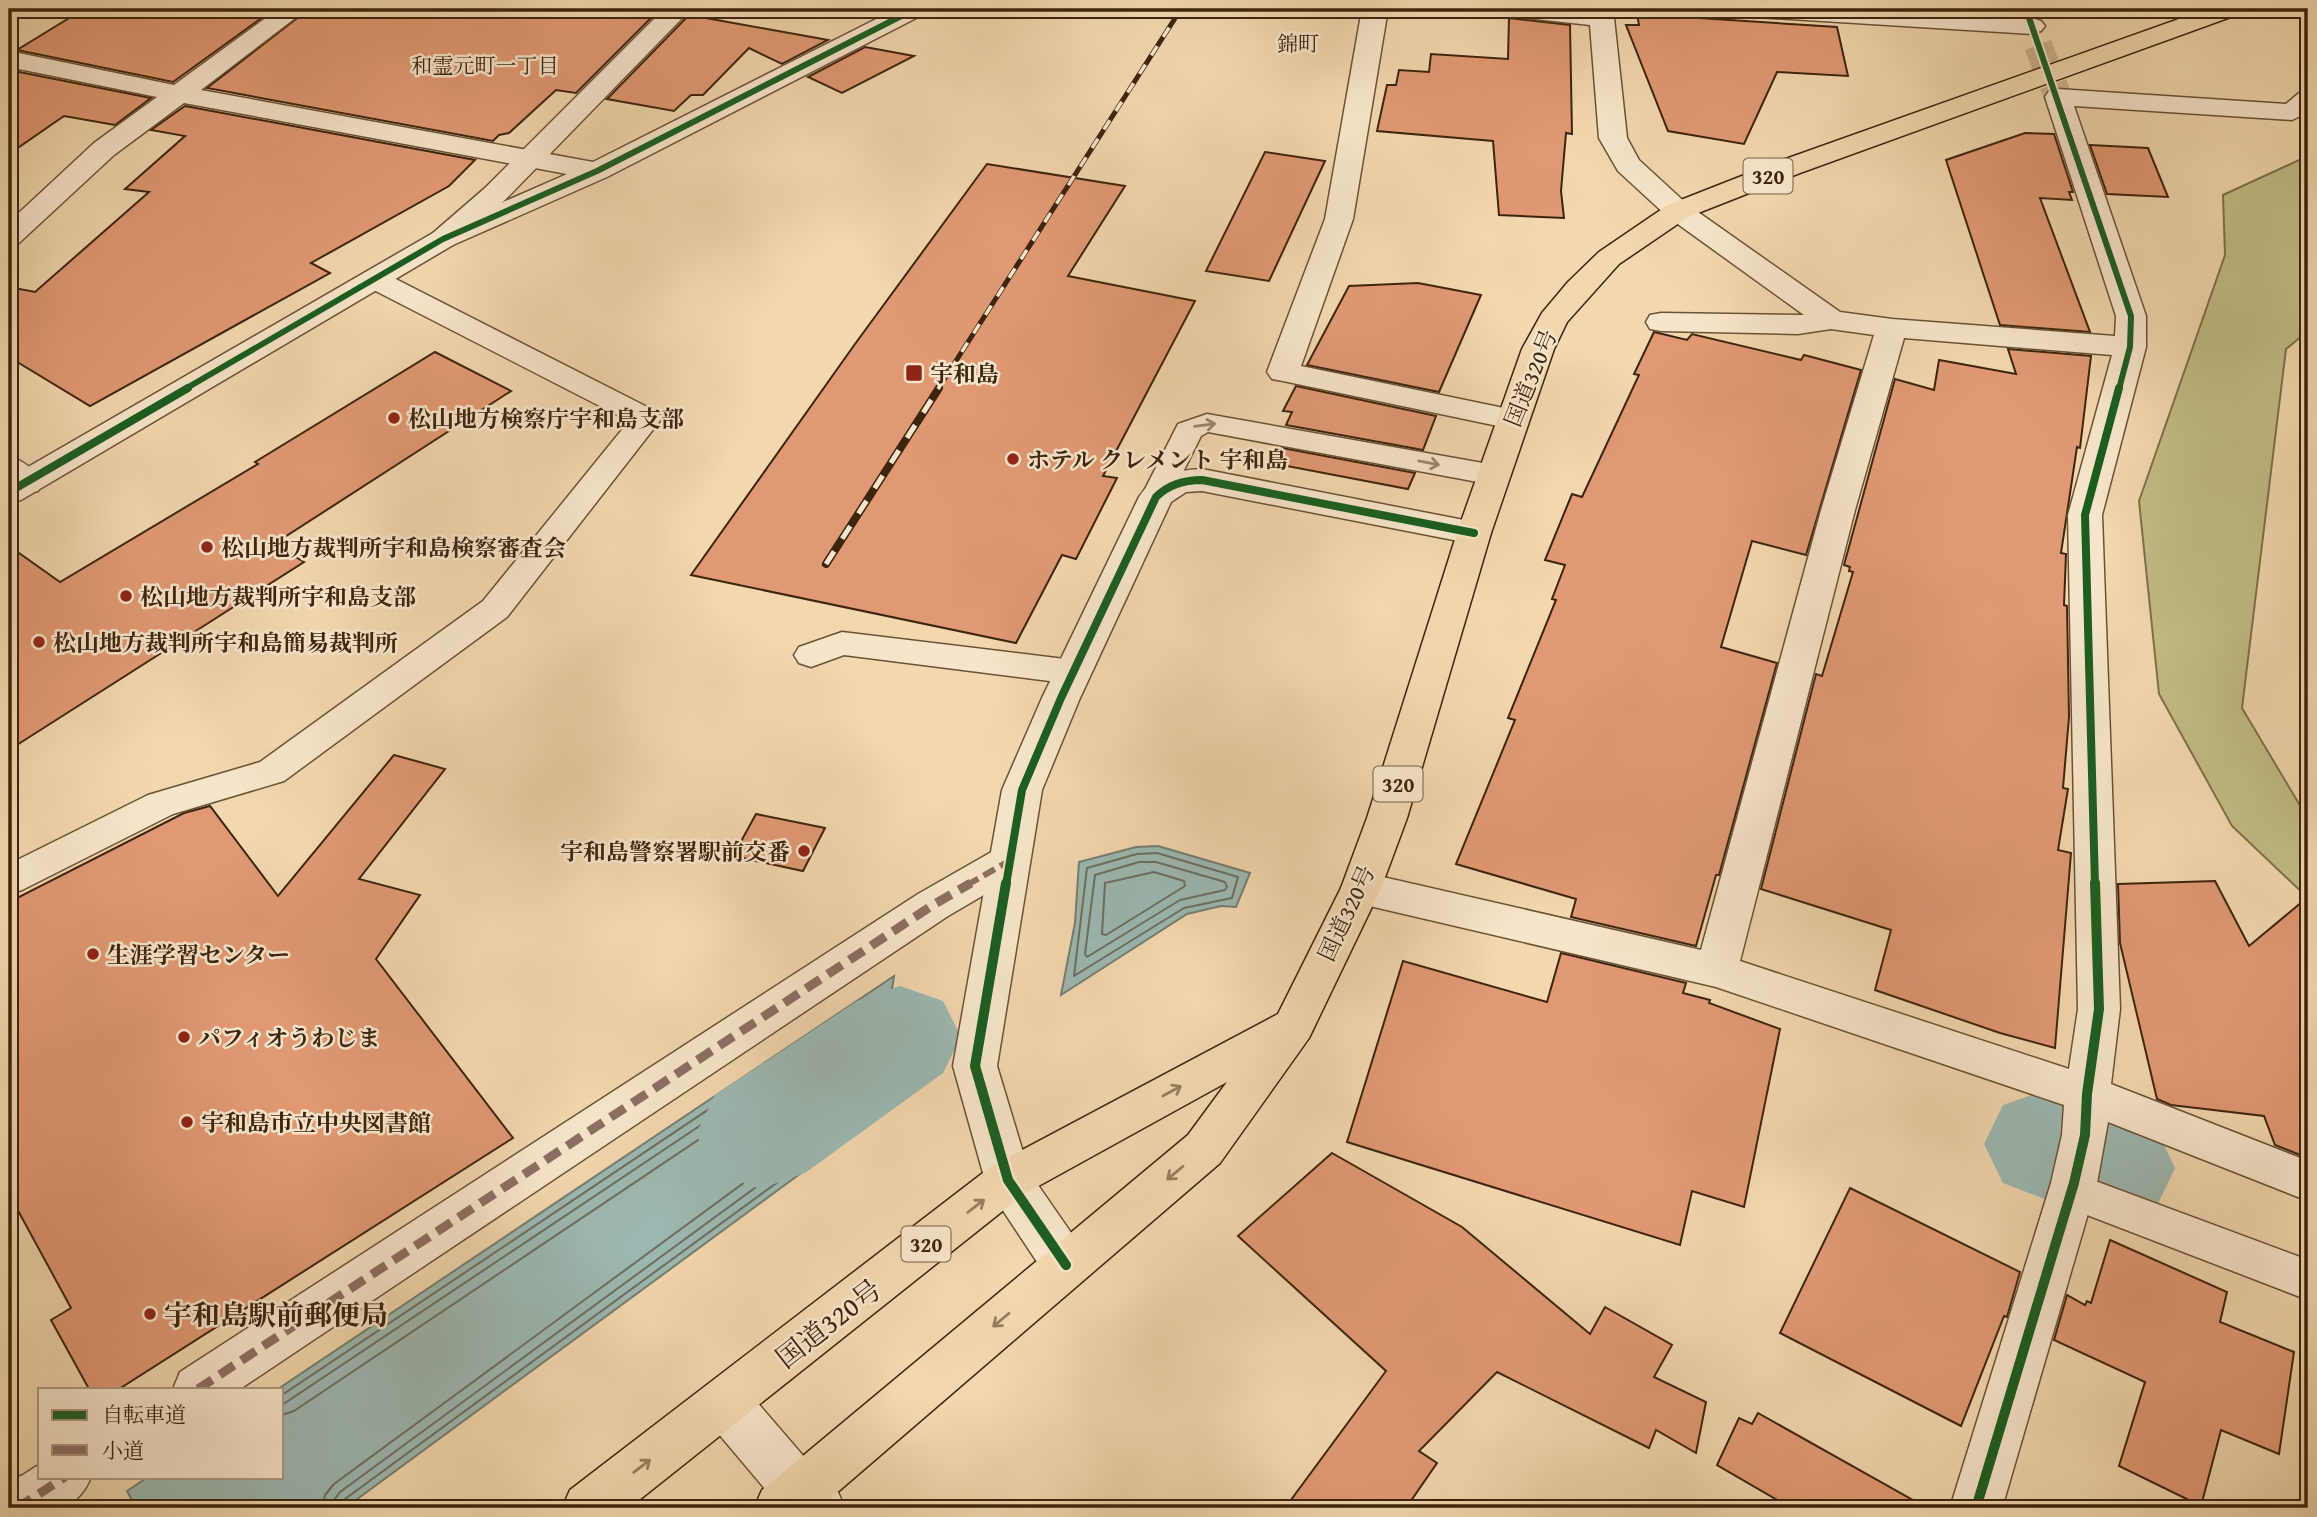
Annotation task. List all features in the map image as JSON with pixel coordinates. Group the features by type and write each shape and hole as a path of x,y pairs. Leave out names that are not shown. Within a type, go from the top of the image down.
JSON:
{"highway":[{"name":"国道320号","path":"800,1503 1066,1265 1204,1149 1294,1025 1361,888 1387,818 1474,533 1538,349 1553,320 1579,288 1609,258 1678,211 1790,167 2230,9"},
{"name":"国道320号","path":"588,1508 725,1404 1008,1180 1294,1025"}],"street":[{"path":"9,237 104,149 294,9"},
{"path":"443,239 495,194 678,9"},
{"path":"14,481 443,239 597,171 915,9"},
{"path":"1375,9 1339,219 1283,372 1512,419"},
{"path":"1517,9 1602,14 1613,138 1628,165 1678,211 1831,320"},
{"path":"1756,9 2032,27"},
{"path":"9,58 179,94 597,171"},
{"path":"1976,1508 2073,1187 2086,1114 2099,1009 2085,515 2130,346 2131,316 2058,97 2292,112 2308,99"},
{"path":"1661,322 1798,325 1831,320 1892,328 2130,346"},
{"path":"1717,970 1838,510 1892,328"},
{"path":"1066,1265 1008,1180 975,1066 1022,790 1073,672 1156,498 1163,489 1174,484 1202,480 1474,533"},
{"path":"200,1388 933,905 1009,861"},
{"path":"1361,888 1717,970 2086,1114 2308,1181"},
{"path":"725,1404 800,1503"},
{"path":"9,1497 16,1508 63,1478"}],"lane":[{"path":"9,880 161,804 272,772 495,609 647,418 374,279"},
{"path":"1156,498 1189,431 1194,426 1207,423 1494,475"},
{"path":"811,655 842,643 1073,672"},
{"path":"2073,1187 2308,1280"}],"shaded area":[{"path":"2308,156 2308,331 2286,349 2242,708 2308,819 2308,898 2232,826 2159,694 2139,501 2225,255 2223,195"}],"water":[{"path":"1158,846 1250,873 1236,907 1221,906 1187,914 1061,995 1075,923 1079,862 1136,847"},
{"path":"894,976 872,1121 345,1508 136,1508 127,1491 146,1478 284,1478 284,1388 279,1388"}],"building":[{"path":"84,9 274,9 173,82 17,50"},
{"path":"309,9 660,9 576,93 556,90 509,133 499,135 493,141 207,88"},
{"path":"1637,14 1837,27 1848,76 1777,72 1744,144 1668,131 1626,25 1639,25"},
{"path":"689,15 828,40 782,64 749,48 703,95 691,95 674,111 607,99"},
{"path":"1509,18 1570,25 1572,134 1566,133 1561,191 1564,218 1499,215 1493,141 1377,131 1387,85 1396,85 1399,70 1429,72 1431,54 1508,59"},
{"path":"865,47 914,56 842,93 808,77"},
{"path":"9,70 151,98 115,125 64,116 9,154"},
{"path":"185,106 475,160 449,186 311,263 330,273 90,406 9,357 9,287 35,292 149,192 125,189 185,136 151,130"},
{"path":"2025,133 2054,134 2073,192 2069,192 2072,200 2040,198 2090,332 2000,325 1946,160"},
{"path":"2090,145 2148,148 2168,197 2107,194"},
{"path":"1265,152 1325,161 1269,281 1206,271"},
{"path":"987,164 1125,186 1068,276 1195,301 1103,476 1117,478 1076,559 1062,555 1016,643 691,575 855,344"},
{"path":"1418,283 1481,295 1439,392 1307,365 1349,286"},
{"path":"1654,332 1687,340 1692,334 1801,360 1804,355 1861,370 1806,555 1752,541 1721,647 1777,663 1719,875 1716,875 1696,946 1571,917 1576,899 1456,864 1515,720 1508,718 1556,600 1552,599 1565,565 1545,560 1572,494 1582,497 1639,375 1634,374"},
{"path":"2008,349 2091,356 2080,448 2077,447 2061,553 2066,554 2064,605 2067,606 2069,717 2063,788 2068,789 2058,850 2071,853 2055,1048 2000,1033 1875,990 1891,930 1761,889 1816,674 1822,676 1853,572 1849,571 1850,567 1844,565 1895,379 1934,390 1939,360 2016,374"},
{"path":"435,352 511,391 274,544 304,562 9,750 9,546 60,582 258,464 255,462"},
{"path":"1296,386 1436,416 1423,450 1286,425 1292,412 1283,411"},
{"path":"1277,447 1415,473 1408,489 1271,463"},
{"path":"394,755 445,769 359,879 420,895 376,959 513,1138 121,1388 88,1388 51,1320 71,1308 9,1194 9,902 184,813 210,806 278,896"},
{"path":"756,814 825,828 803,871 733,856"},
{"path":"2215,881 2249,946 2308,897 2308,1158 2275,1145 2264,1116 2171,1105 2157,1099 2120,943 2118,884"},
{"path":"1561,953 1686,983 1683,993 1710,1000 1709,1003 1780,1029 1744,1207 1692,1191 1680,1245 1347,1142 1403,961 1547,1002"},
{"path":"1332,1153 1462,1227 1590,1334 1605,1307 1672,1345 1654,1377 1706,1402 1696,1453 1656,1430 1649,1448 1497,1372 1419,1451 1437,1463 1406,1508 1285,1508 1386,1371 1238,1236"},
{"path":"1850,1188 2020,1272 2007,1317 2004,1316 1961,1426 1780,1333"},
{"path":"2110,1240 2227,1292 2220,1322 2294,1352 2279,1454 2221,1430 2201,1506 2119,1466 2145,1382 2054,1340 2067,1295 2085,1305 2087,1301 2091,1303"},
{"path":"1758,1413 1927,1508 1791,1508 1717,1465 1739,1418 1752,1424"}],"waterway":[{"path":"760,1134 900,1037"},
{"path":"2048,1144 2110,1168"}],"tunnel":[{"path":"2038,45 2058,97"}],"railway":[{"path":"938,389 1181,9"},
{"path":"826,564 939,388"}],"marked path":[{"path":"200,1388 933,905 1009,861"},
{"path":"17,1508 63,1478"}],"cycle path":[{"path":"9,492 443,239 597,171 915,9"},
{"path":"1976,1508 2074,1183 2085,1135 2087,1094 2099,1009 2085,515 2130,347 2131,316 2026,9"},
{"path":"1066,1265 1008,1180 975,1066 1022,790 1061,698 1156,497 1177,483 1202,480 1474,533"}],"place":[{"name":"宇和島","path":"914,373"},
{"name":"松山地方検察庁宇和島支部","path":"394,418"},
{"name":"ホテル クレメント 宇和島","path":"1013,459"},
{"name":"松山地方裁判所宇和島検察審査会","path":"207,547"},
{"name":"松山地方裁判所宇和島支部","path":"126,596"},
{"name":"松山地方裁判所宇和島簡易裁判所","path":"39,642"},
{"name":"宇和島警察署駅前交番","path":"804,851"},
{"name":"生涯学習センター","path":"93,954"},
{"name":"パフィオうわじま","path":"184,1037"},
{"name":"宇和島市立中央図書館","path":"187,1122"},
{"name":"宇和島駅前郵便局","path":"150,1314"}],"district":[{"name":"錦町","path":"1298,43"},
{"name":"和霊元町一丁目","path":"485,65"}]}
